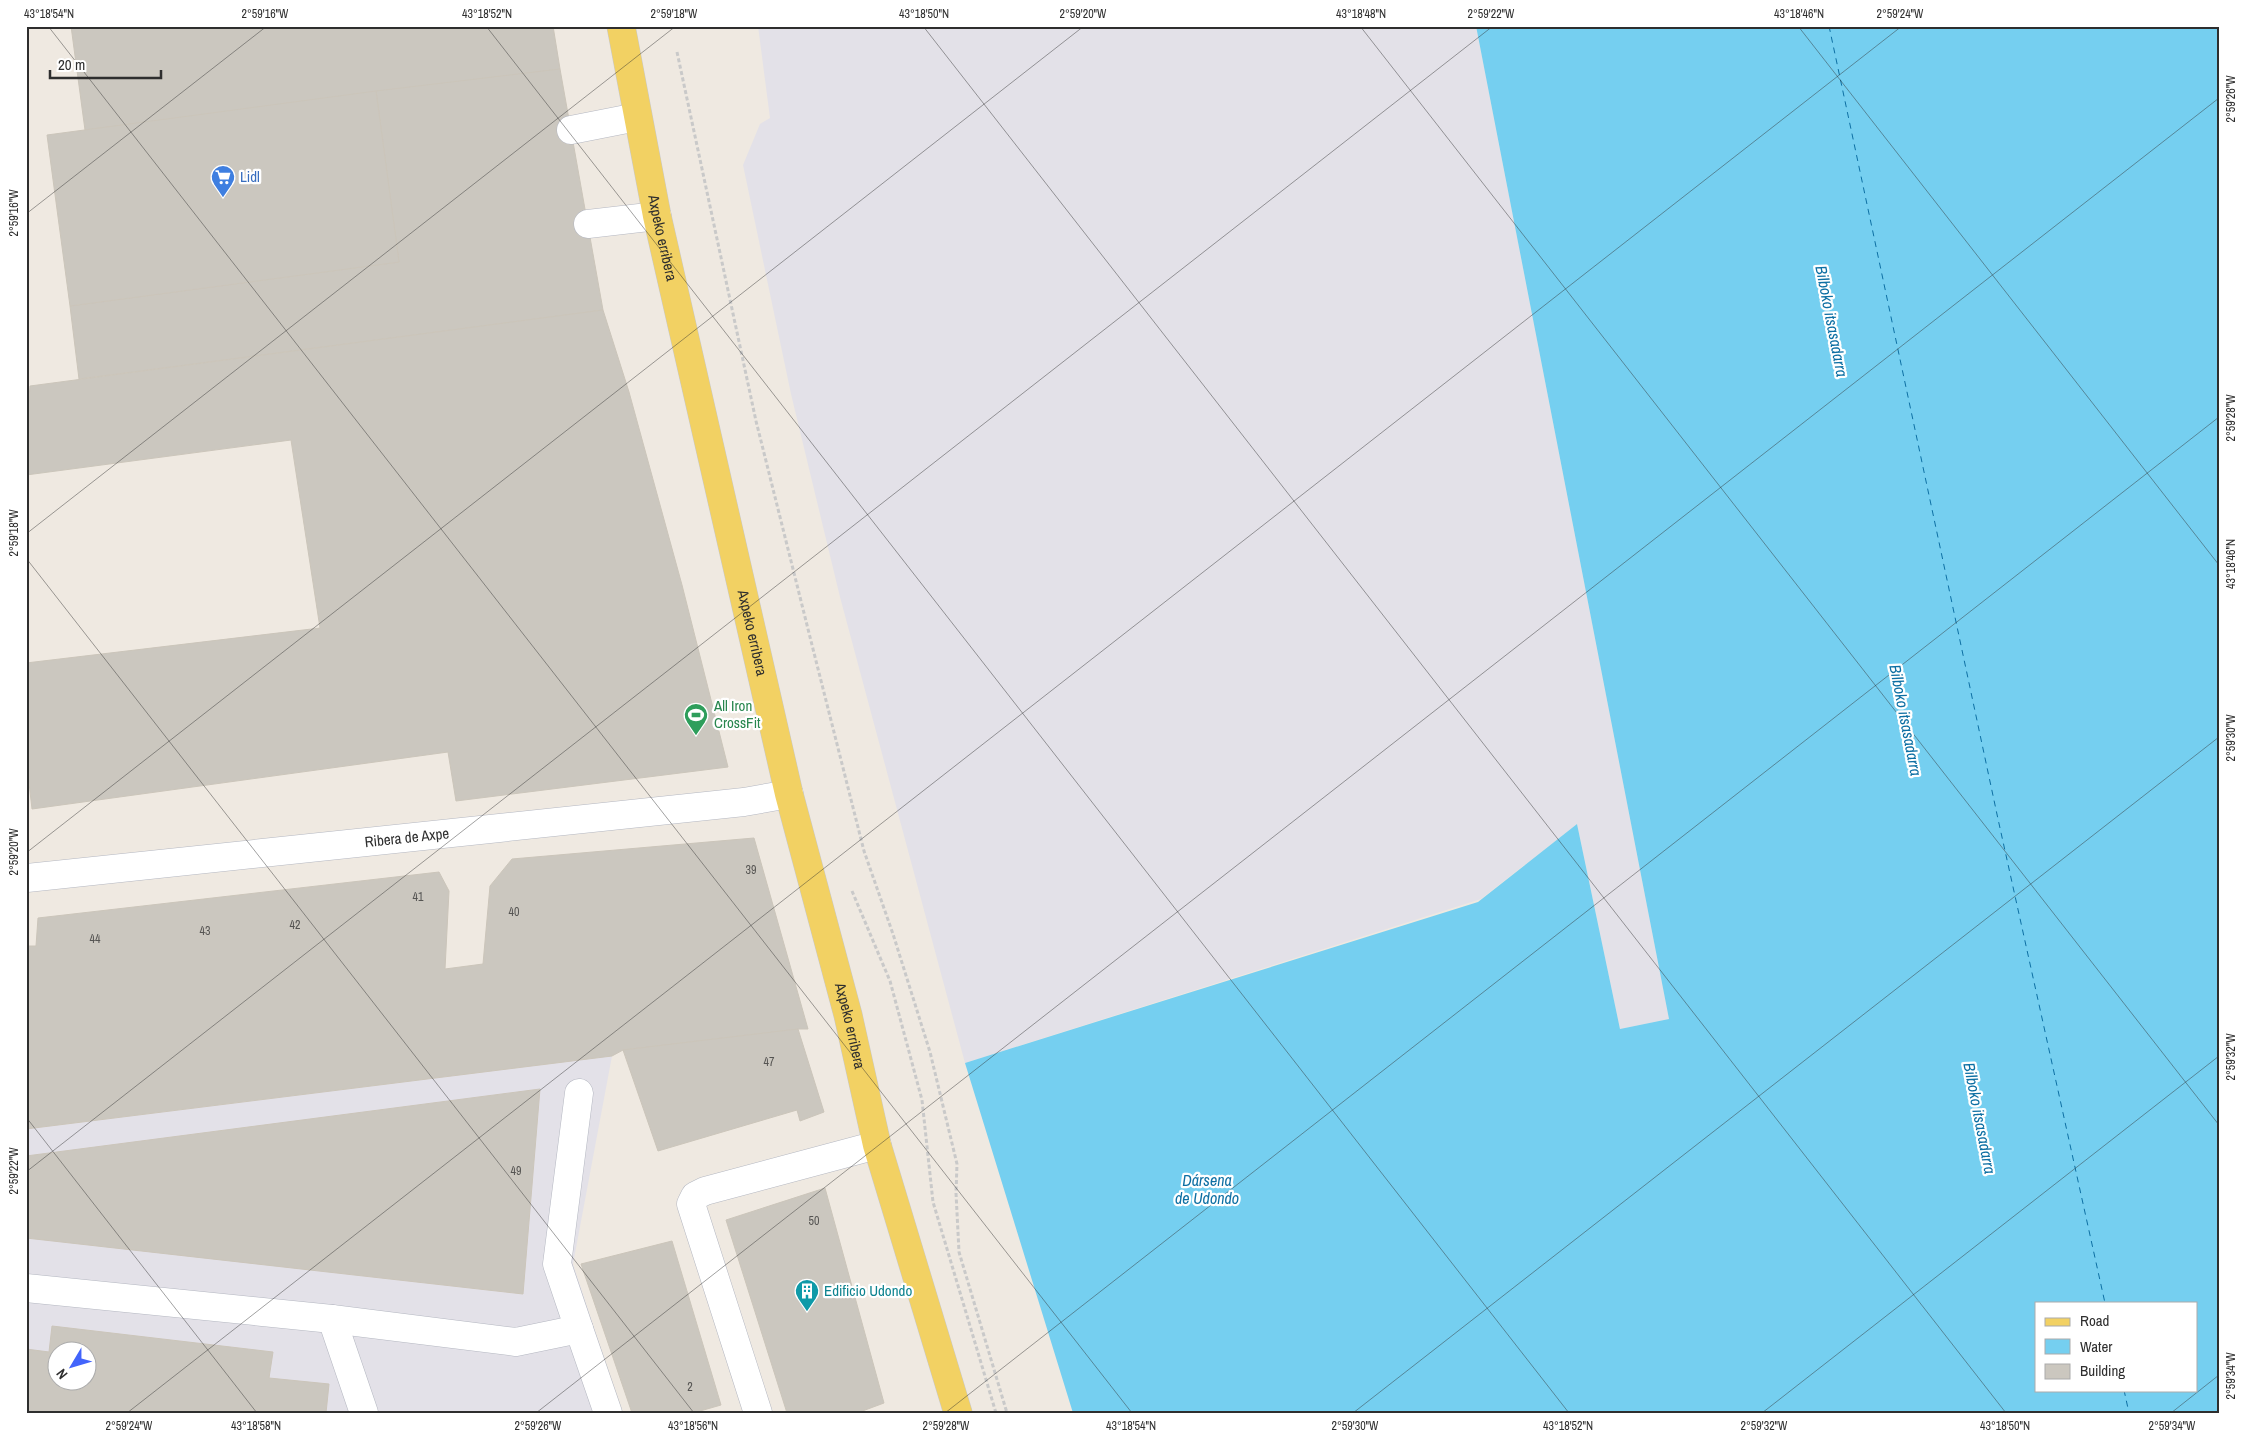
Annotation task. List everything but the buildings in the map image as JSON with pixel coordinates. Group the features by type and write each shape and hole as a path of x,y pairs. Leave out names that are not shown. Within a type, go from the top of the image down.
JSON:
{"main road":[{"name":"Axpeko erribera","path":"621,26 657,216 789,794 848,1014 877,1145 958,1413"}],"street":[{"path":"571,130 637,117"},
{"path":"588,224 657,216"},
{"name":"Ribera de Axpe","path":"27,878 744,802 789,794"},
{"path":"579,1093 557,1264 608,1413"},
{"path":"758,1413 691,1204 695,1196 705,1191 877,1145"},
{"path":"26,1288 332,1319 516,1342 579,1328"},
{"path":"332,1319 364,1413"}],"path":[{"path":"677,52 754,411 823,692 864,852 893,934 930,1052 957,1164 956,1193 959,1252 1007,1413"},
{"path":"850,884 890,981 922,1100 933,1202 996,1413"}],"shaded area":[{"path":"758,26 1476,26 1669,1019 1620,1029 1577,824 1481,899 965,1063 840,597 791,394 743,165 760,124 770,118"},
{"path":"612,1056 573,1264 622,1413 26,1413 26,1129"}],"water":[{"path":"1476,26 2219,26 2219,1413 1073,1413 965,1063 1478,902 1577,824 1620,1029 1669,1019"}],"ferry route":[{"path":"1829,26 1998,819 2105,1302"},
{"path":"2124,1392 2129,1413"}],"place":[{"name":"Lidl","path":"223,198"},
{"name":"All Iron CrossFit","path":"696,736"},
{"name":"Edificio Udondo","path":"807,1312"}],"water label":[{"name":"Bilboko itsasadarra","path":"1832,321"},
{"name":"Bilboko itsasadarra","path":"1906,720"},
{"name":"Bilboko itsasadarra","path":"1980,1118"},
{"name":"Dársena de Udondo","path":"1207,1189"}]}
